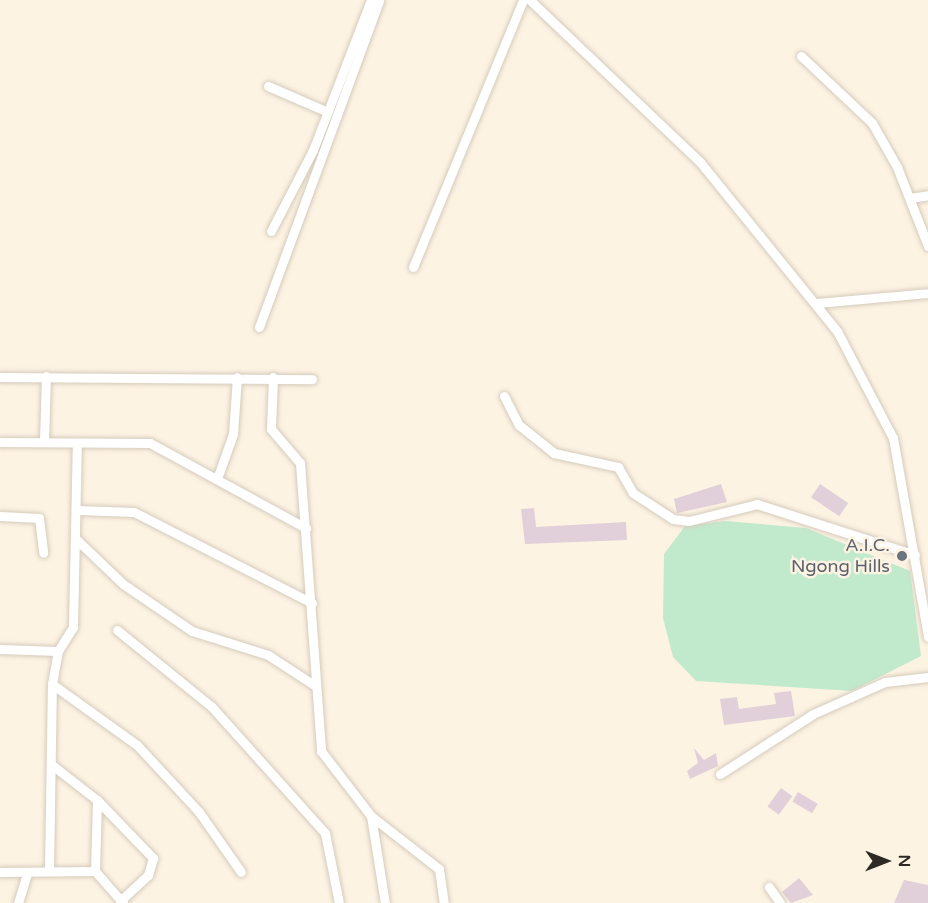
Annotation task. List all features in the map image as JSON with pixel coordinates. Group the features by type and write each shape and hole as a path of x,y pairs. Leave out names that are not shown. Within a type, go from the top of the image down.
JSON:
{"street":[{"path":"271,231 328,112 371,0"},
{"path":"260,327 379,0"},
{"path":"413,267 523,0"},
{"path":"530,0 575,38 700,162 817,303 880,406 902,476 928,637"},
{"path":"801,57 872,123 910,198 928,246"},
{"path":"268,86 328,112"},
{"path":"910,198 928,195"},
{"path":"817,303 928,293"},
{"path":"44,442 46,376"},
{"path":"0,377 312,379"},
{"path":"218,476 233,434 237,377"},
{"path":"273,378 271,429 300,463 312,603 314,685 321,751 371,816 439,869 444,903"},
{"path":"504,396 519,425 554,453 618,467 633,493 673,519 689,520 757,504 915,555"},
{"path":"0,442 150,443 218,476 306,528"},
{"path":"49,871 52,684 58,651 73,627 78,510 77,443"},
{"path":"78,510 134,512 312,603"},
{"path":"0,516 39,518 43,553"},
{"path":"77,540 123,584 192,631 268,655 314,685"},
{"path":"117,630 211,706 325,832 339,903"},
{"path":"0,649 58,651"},
{"path":"720,774 813,714 885,681 928,677"},
{"path":"52,684 137,745 199,812 241,872"},
{"path":"52,765 98,800 154,863 121,902 95,871 98,800"},
{"path":"371,816 385,903"},
{"path":"0,872 95,871"},
{"path":"18,903 27,873"},
{"path":"769,887 780,903"}],"green space":[{"path":"725,521 806,528 910,571 921,656 852,691 696,681 673,657 663,618 664,554 685,526"}],"building":[{"path":"721,484 727,502 677,513 674,499"},
{"path":"820,484 848,503 839,516 811,497"},
{"path":"534,508 536,527 626,522 627,540 525,544 521,509"},
{"path":"791,691 795,716 724,725 720,699 737,697 739,709 776,704 774,693"},
{"path":"694,748 704,760 716,753 718,766 690,779 687,771 698,763"},
{"path":"781,788 792,796 779,815 767,807"},
{"path":"798,792 818,804 812,813 792,801"},
{"path":"799,878 813,895 791,903 782,892"},
{"path":"904,880 928,885 928,903 894,903"}],"place":[{"name":"A.I.C. Ngong Hills","path":"902,556"}]}
